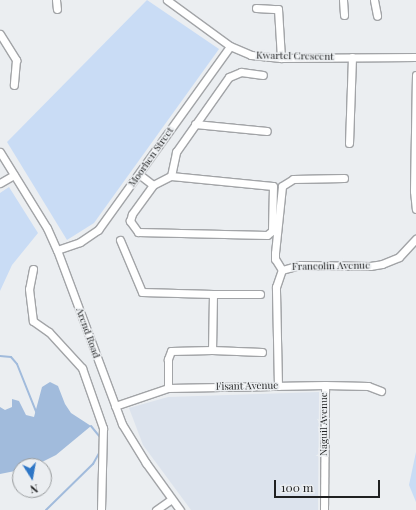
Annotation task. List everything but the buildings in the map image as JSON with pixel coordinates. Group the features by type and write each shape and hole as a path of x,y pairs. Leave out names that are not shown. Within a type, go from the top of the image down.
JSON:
{"street":[{"path":"56,0 57,9"},
{"name":"Kwartel Crescent","path":"167,0 230,46 250,55 282,58 416,57"},
{"path":"343,0 344,15"},
{"path":"374,0 377,16"},
{"path":"256,8 278,9 282,58"},
{"path":"0,34 16,60 14,85"},
{"name":"Moorhen Street","path":"58,250 80,242 98,230 140,175 230,46"},
{"path":"349,143 352,57"},
{"path":"171,176 176,152 195,124 234,73 263,75"},
{"path":"416,75 414,191 416,209"},
{"path":"195,124 267,131"},
{"name":"Arend Road","path":"0,152 47,228 58,250 115,406 131,441 180,510"},
{"path":"0,183 14,175"},
{"path":"140,175 153,185"},
{"path":"171,176 273,186 272,231 270,234 261,235 138,232 130,221 132,214 153,185 171,176"},
{"path":"282,270 275,259 282,186 293,179 344,178"},
{"name":"Francolin Avenue","path":"278,386 276,287 282,270 299,265 370,266 382,264 399,257 416,239"},
{"path":"120,240 142,292 260,294"},
{"path":"33,269 29,289 33,321 49,332 82,368 103,428 101,510"},
{"path":"212,350 213,294"},
{"path":"168,388 168,359 171,351 212,350 262,352"},
{"name":"Fisant Avenue","path":"115,406 168,388 325,385 368,386 381,391"},
{"name":"Naguil Avenue","path":"324,510 325,385"},
{"path":"156,510 172,499"}],"shaded area":[{"path":"147,0 219,49 94,223 67,240 7,142"},
{"path":"9,187 38,233 12,265 0,291 0,193"},
{"path":"50,382 58,386 65,404 71,413 91,426 56,455 50,458 12,458 12,472 0,474 0,407 5,410 12,407 12,399 19,401 26,415 34,417 42,387"},
{"path":"319,392 318,510 191,510 143,445 129,408 168,397"},
{"path":"416,452 416,502 409,485"}],"waterway":[{"path":"0,356 11,357 17,364 37,414"},
{"path":"91,426 100,437"},
{"path":"46,510 93,464 99,453"}]}
